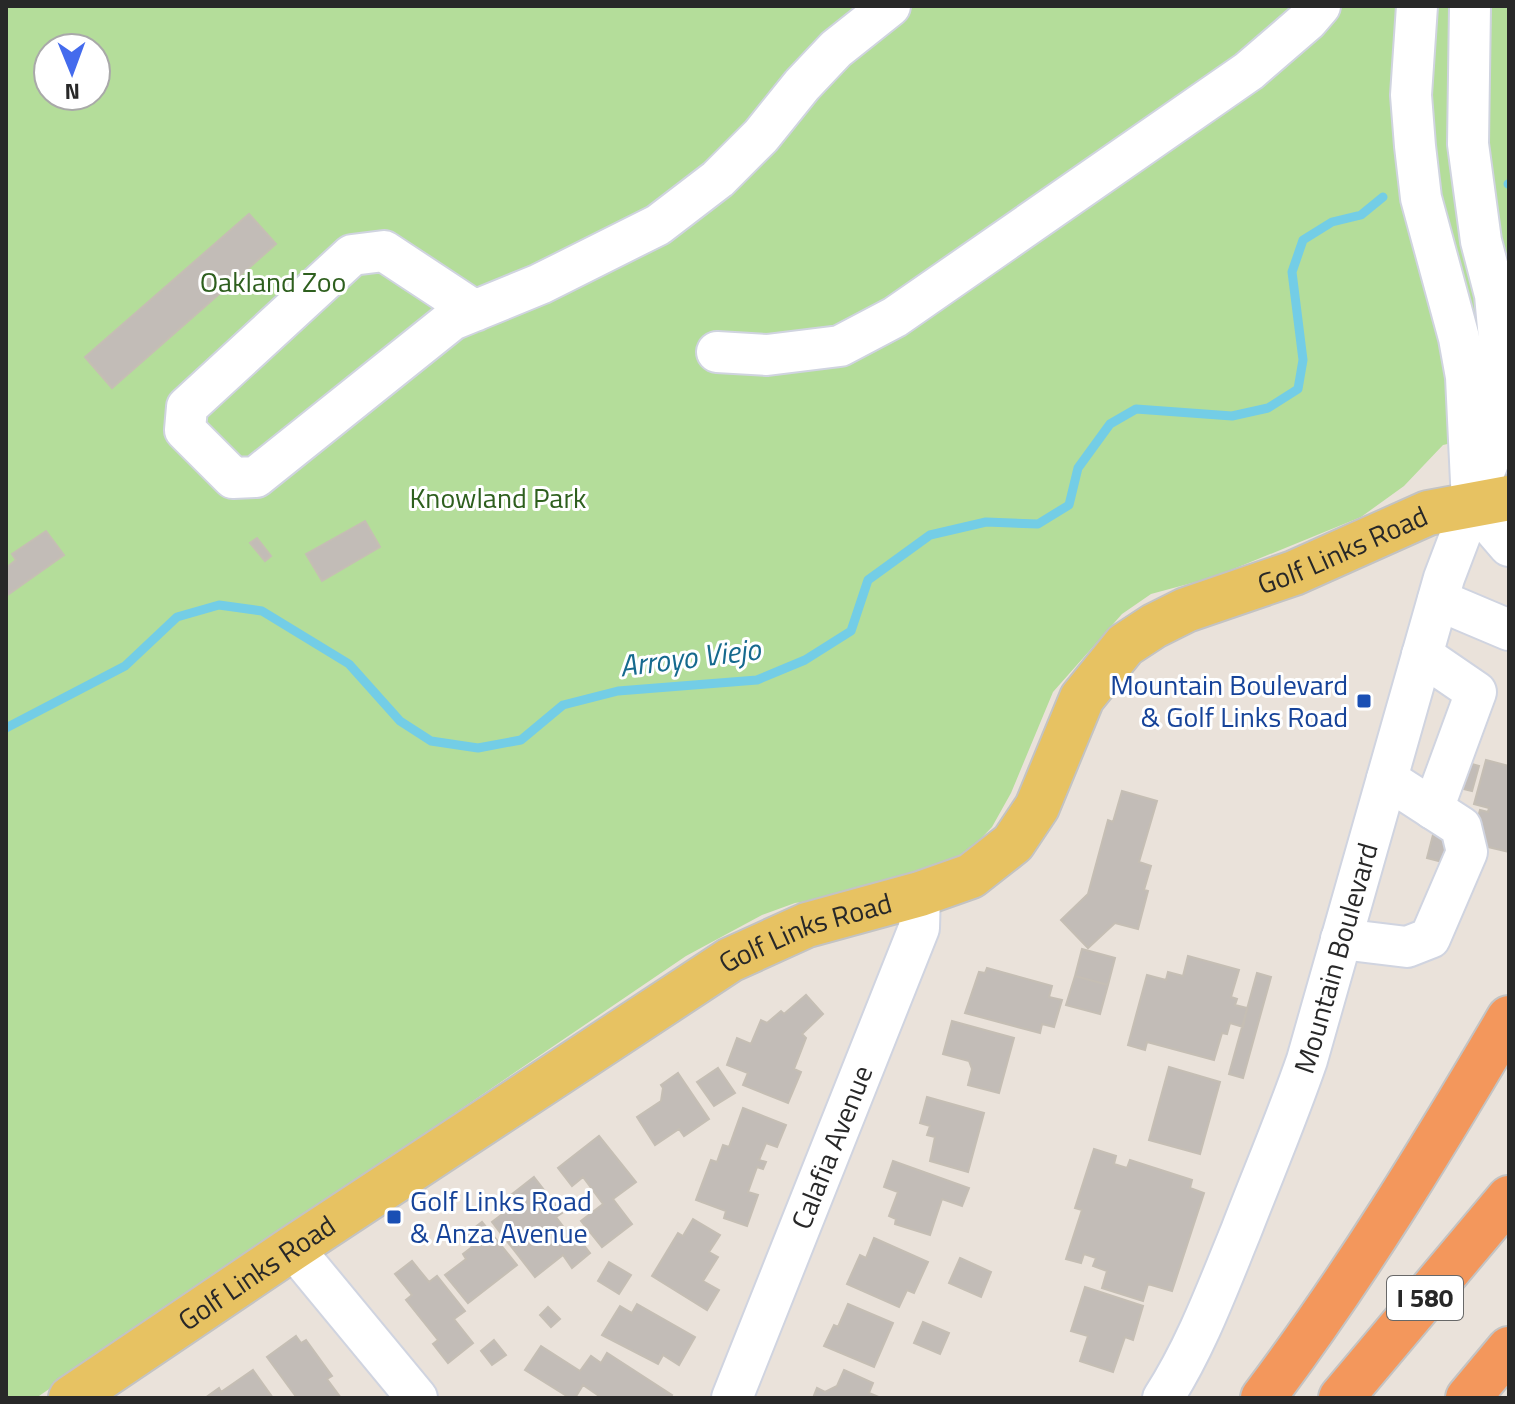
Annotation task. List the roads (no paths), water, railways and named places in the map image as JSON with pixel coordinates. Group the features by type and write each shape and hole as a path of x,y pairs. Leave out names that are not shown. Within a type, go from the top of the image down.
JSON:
{"highway":[{"path":"1263,1398 1345,1285 1509,1018"},
{"name":"I 580","path":"1341,1398 1509,1198"},
{"path":"1468,1398 1509,1349"}],"main road":[{"name":"Golf Links Road","path":"71,1398 730,960 807,925 920,894 971,876 1013,843 1037,807 1082,698 1125,645 1154,626 1186,610 1294,573 1428,513 1491,500"}],"street":[{"path":"475,311 384,251 352,255 187,407 185,430 233,478 256,477 452,320 475,311 540,284 658,225 718,179 761,136 836,49 890,6"},
{"path":"717,352 767,355 840,346 895,317 1249,71 1320,6"},
{"path":"1417,6 1411,95 1421,198 1459,338 1491,500 1509,546"},
{"name":"Mountain Boulevard","path":"1163,1398 1222,1277 1307,1060 1438,600 1491,500 1506,415 1495,295 1472,191 1467,97 1470,6"},
{"path":"1421,198 1472,191"},
{"path":"1438,600 1509,630"},
{"path":"1422,655 1476,692 1433,809"},
{"path":"1341,939 1407,947 1430,938 1467,852 1461,827 1387,779"},
{"name":"Calafia Avenue","path":"732,1398 919,928 920,894"},
{"path":"293,1248 417,1398"}],"waterway":[{"name":"Arroyo Viejo","path":"6,728 125,666 177,617 219,605 262,611 349,664 400,721 431,741 478,748 521,740 563,705 618,691 757,680 805,660 851,631 868,580 930,535 986,522 1038,524 1069,505 1078,468 1110,424 1136,409 1232,416 1268,408 1298,389 1303,360 1292,272 1303,240 1332,222 1361,215 1383,197"}],"place":[{"name":"Mountain Boulevard & Golf Links Road","path":"1364,701"},
{"name":"Golf Links Road & Anza Avenue","path":"394,1217"}],"park label":[{"name":"Oakland Zoo","path":"273,282"},
{"name":"Knowland Park","path":"498,498"}]}
